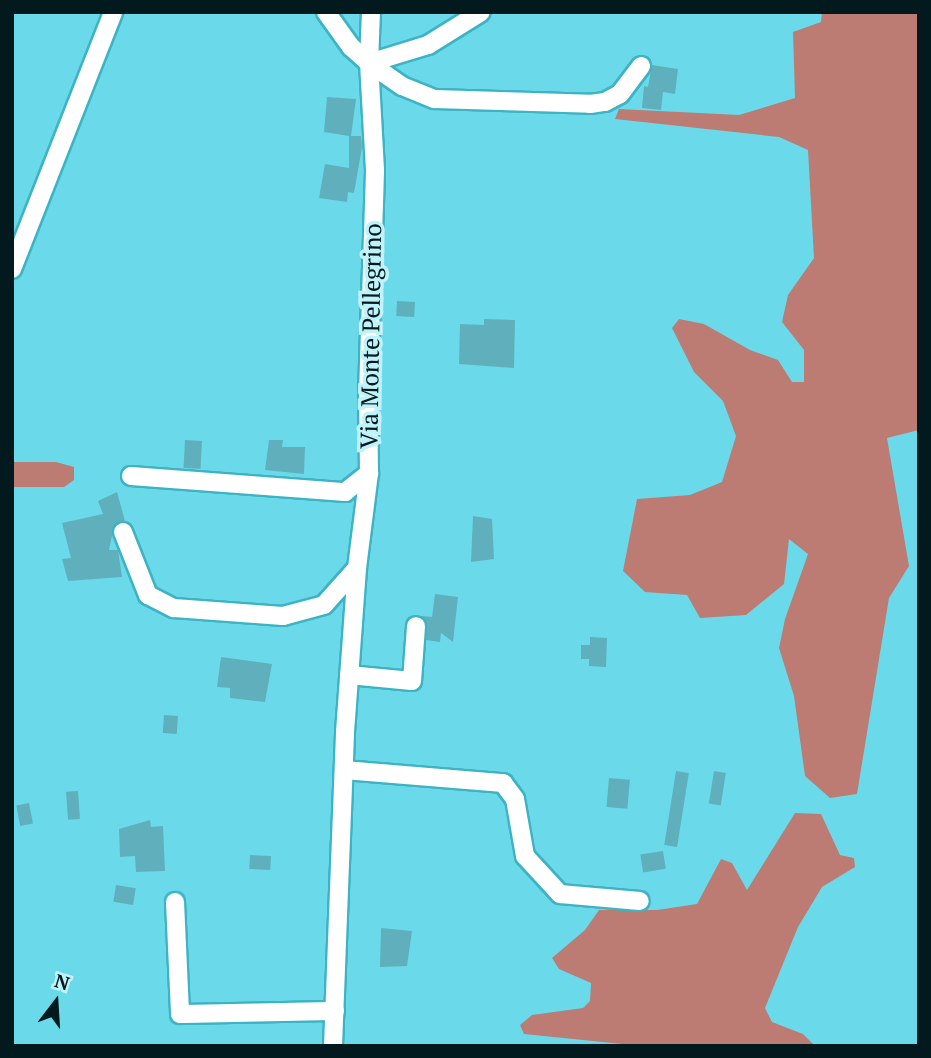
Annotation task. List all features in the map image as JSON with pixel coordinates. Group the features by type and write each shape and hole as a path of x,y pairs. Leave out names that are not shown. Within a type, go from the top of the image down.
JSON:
{"street":[{"path":"12,270 113,12"},
{"path":"326,12 351,47 369,63 402,86 435,99 590,104 604,102 620,94 641,66"},
{"name":"Via Monte Pellegrino","path":"131,476 345,492 369,473 368,394 375,170 369,63 371,12"},
{"path":"369,63 428,45 481,12"},
{"path":"333,1046 349,675 357,568 369,473"},
{"path":"123,532 148,595 174,608 283,616 324,605 357,568"},
{"path":"349,675 412,681 416,626"},
{"path":"344,770 503,783 515,799 525,856 560,894 640,901"},
{"path":"175,902 180,1014 335,1011"}],"shaded area":[{"path":"822,12 919,12 919,430 887,438 909,566 889,598 857,794 830,798 805,776 794,696 779,648 785,619 808,554 789,539 784,584 746,615 700,618 687,595 645,592 623,571 637,499 690,495 722,482 736,436 723,401 694,372 672,328 679,319 704,324 750,350 778,360 792,382 804,382 804,350 782,322 788,295 814,258 808,150 779,137 615,119 619,109 739,115 795,98 793,32 821,22"},
{"path":"12,462 56,462 74,467 74,480 64,487 12,487"},
{"path":"795,813 821,814 840,855 854,858 855,867 822,887 798,927 765,1008 772,1022 803,1034 815,1046 642,1046 524,1034 520,1025 532,1015 583,1008 590,1001 591,983 559,969 552,958 585,930 599,910 657,910 697,904 721,859 732,863 747,890"}],"building":[{"path":"652,65 678,69 675,94 663,92 661,110 642,108 644,86 648,87"},
{"path":"327,97 356,99 351,136 361,136 362,147 354,193 348,192 347,202 319,198 325,164 349,168 349,136 324,132"},
{"path":"397,301 415,302 414,317 396,316"},
{"path":"484,319 515,320 514,368 459,364 460,324 484,325"},
{"path":"185,440 202,441 201,469 184,468"},
{"path":"269,440 283,440 282,447 305,447 304,474 265,470"},
{"path":"117,492 125,521 114,526 109,550 118,550 122,577 68,581 62,559 71,558 62,523 103,514 98,501"},
{"path":"473,516 492,519 494,559 471,562"},
{"path":"435,594 458,597 453,642 441,633 440,642 426,640 427,626 422,616 432,617"},
{"path":"590,637 607,638 606,667 589,666 589,659 581,659 581,645 590,645"},
{"path":"221,657 272,664 265,702 230,698 230,688 217,687"},
{"path":"164,715 178,716 177,734 163,733"},
{"path":"676,771 689,773 677,847 664,845"},
{"path":"714,771 726,773 721,805 709,804"},
{"path":"609,778 630,780 627,809 606,807"},
{"path":"78,791 80,819 68,820 66,792"},
{"path":"29,803 33,824 20,826 16,805"},
{"path":"150,820 151,827 163,826 165,871 136,872 135,856 120,857 119,829"},
{"path":"663,851 666,869 643,872 640,855"},
{"path":"250,855 271,856 270,870 249,869"},
{"path":"116,885 136,888 133,905 113,902"},
{"path":"381,928 412,931 407,966 380,967"}]}
